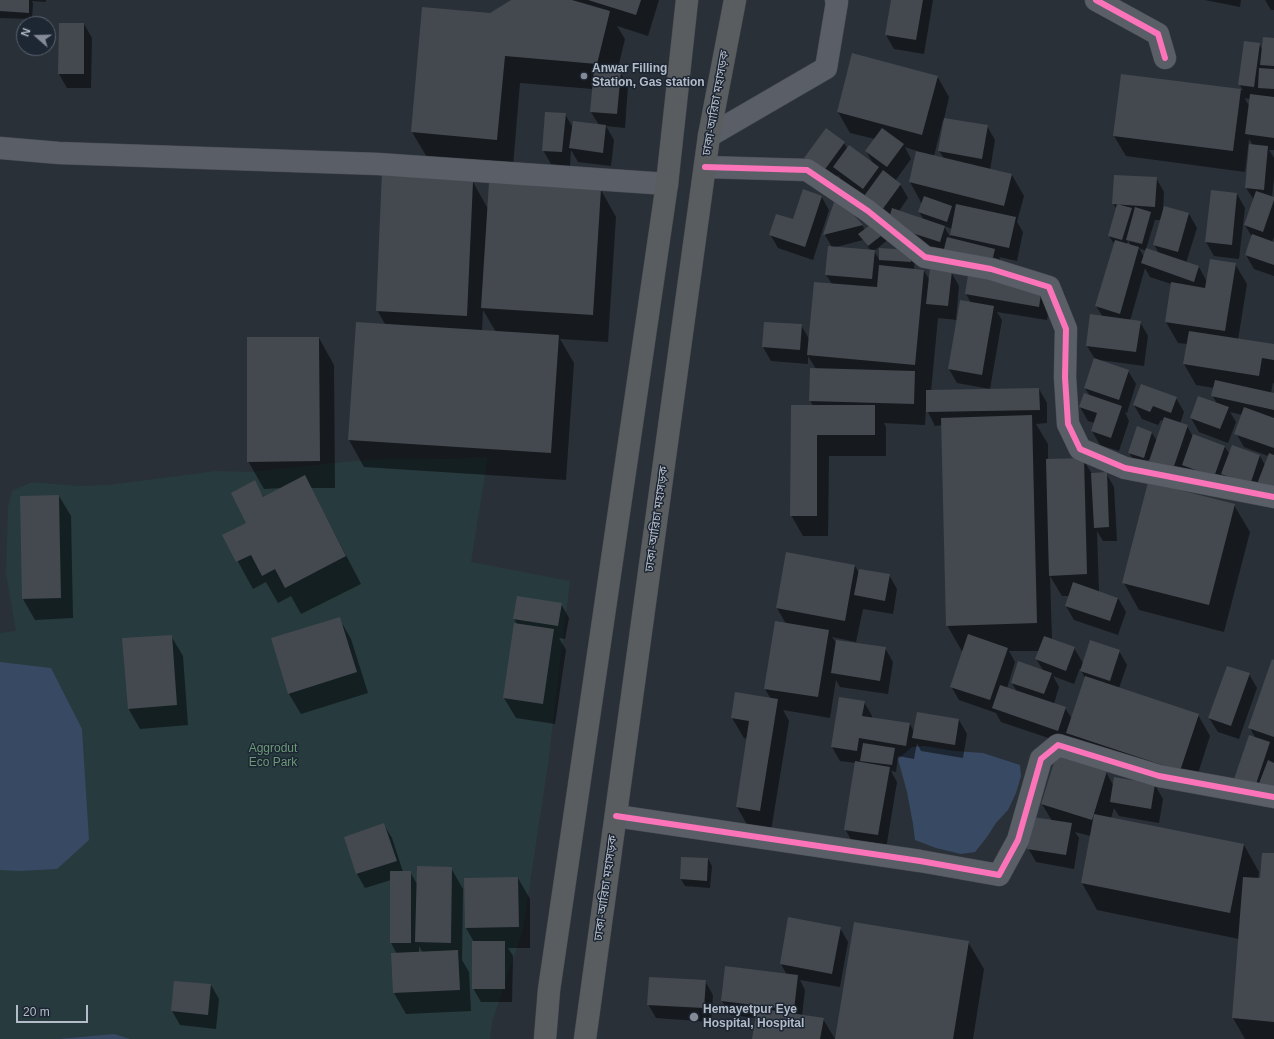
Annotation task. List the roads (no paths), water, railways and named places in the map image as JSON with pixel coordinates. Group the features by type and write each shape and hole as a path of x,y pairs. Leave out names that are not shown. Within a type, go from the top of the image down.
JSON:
{"highway":[{"path":"545,1039 549,990 667,184 687,0"},
{"name":"ঢাকা-আরিচা মহাসড়ক","path":"585,1039 709,136 735,0"},
{"path":"592,989 600,1039"},
{"path":"536,1039 549,990"}],"street":[{"path":"709,136 826,68 837,2 836,0"},
{"path":"1096,0 1158,34 1165,58"},
{"path":"0,148 59,153 378,164 667,184"},
{"path":"705,167 807,170 868,210 925,256 991,269 1049,287 1066,329 1065,377 1068,424 1080,449 1125,468 1274,497"},
{"path":"616,816 920,861 999,875 1018,840 1041,759 1058,744 1159,776 1274,798"}],"water":[{"path":"0,662 51,668 82,729 89,840 57,869 19,871 0,870"},
{"path":"924,746 955,751 983,753 1020,765 1021,776 1016,793 1008,810 996,823 975,852 961,854 936,848 915,840 907,792 898,759 912,747"},
{"path":"114,1034 130,1039 59,1039"}],"place":[{"name":"Anwar Filling Station, Gas station","path":"584,76"},
{"name":"Hemayetpur Eye Hospital, Hospital","path":"694,1017"}],"park label":[{"name":"Aggrodut Eco Park","path":"273,756"}]}
